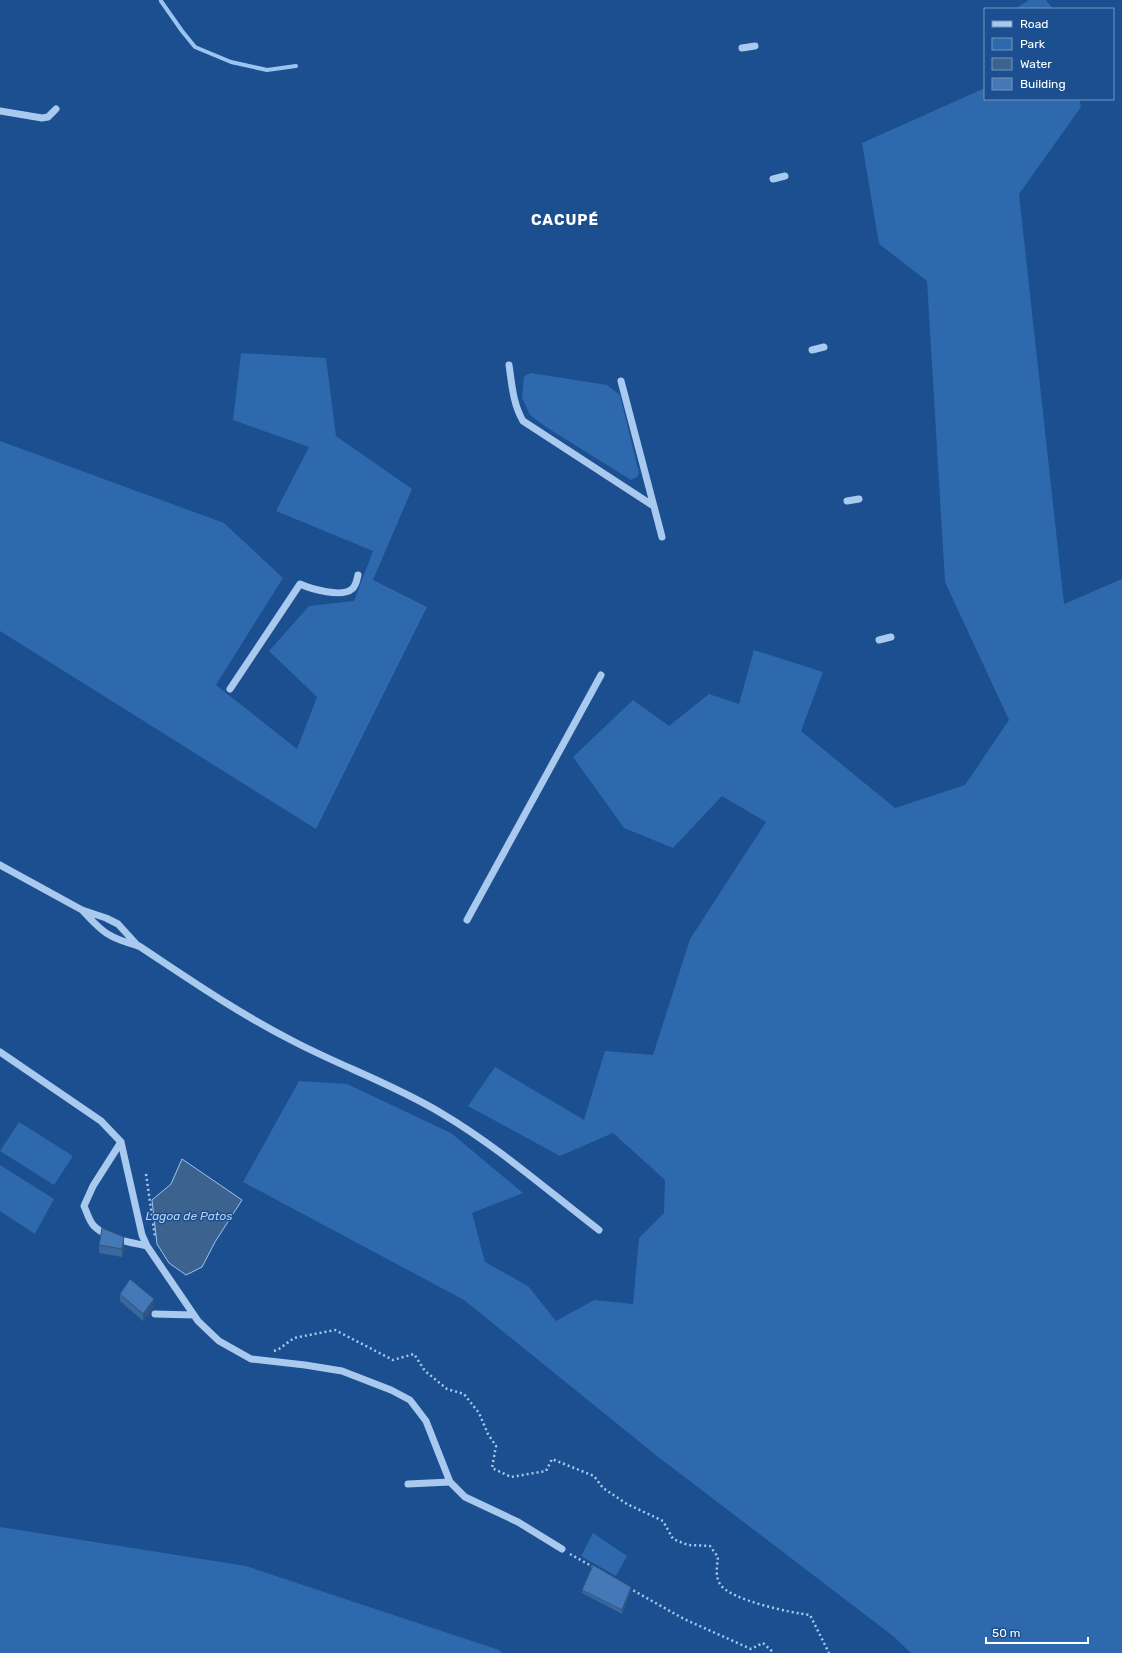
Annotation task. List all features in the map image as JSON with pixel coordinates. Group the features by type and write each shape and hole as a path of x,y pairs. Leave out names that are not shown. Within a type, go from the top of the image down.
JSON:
{"street":[{"path":"742,48 755,46"},
{"path":"0,111 42,118 48,117 54,113 56,109"},
{"path":"773,179 785,176"},
{"path":"812,350 824,347"},
{"path":"509,365 514,402 523,421 652,505"},
{"path":"621,381 652,505 662,537"},
{"path":"847,501 859,499"},
{"path":"230,689 300,584 318,591 344,593 350,591 354,586 358,575"},
{"path":"879,640 891,637"},
{"path":"467,920 601,675"},
{"path":"0,865 82,910 106,918 118,924 139,946 222,1000 290,1040 321,1056 411,1096 440,1112 504,1156 599,1230"},
{"path":"82,910 108,936 119,941 139,946"},
{"path":"0,1053 101,1120 121,1142 142,1235 147,1246 193,1315 219,1341 251,1359 306,1365 342,1371 391,1390 410,1400 426,1421 450,1482 465,1497 518,1522 562,1549"},
{"path":"121,1142 93,1186 84,1206 92,1225 103,1233 120,1240 147,1246"},
{"path":"155,1314 193,1315"},
{"path":"408,1484 450,1482"}],"path":[{"path":"146,1174 155,1241"},
{"path":"272,1352 279,1349 294,1338 335,1330 393,1360 414,1354 424,1371 447,1389 464,1394 479,1413 488,1434 496,1446 492,1468 511,1477 546,1471 552,1459 594,1476 603,1488 627,1504 663,1521 673,1539 688,1546 710,1546 718,1557 716,1572 720,1585 729,1592 752,1602 810,1615 829,1653"},
{"path":"562,1549 600,1571"},
{"path":"628,1587 684,1619 751,1650 763,1643 774,1653"}],"green space":[{"path":"1029,0 1046,0 1052,8 1017,8"},
{"path":"984,88 984,100 1079,100 1081,107 1019,194 1064,604 1122,579 1122,1653 911,1653 893,1636 657,1456 464,1300 243,1182 299,1081 347,1084 451,1133 523,1193 472,1213 485,1262 528,1286 556,1321 594,1300 633,1304 639,1238 664,1213 665,1180 613,1133 560,1156 468,1106 495,1067 584,1120 605,1051 653,1055 690,939 766,822 722,796 673,848 624,828 573,757 633,700 669,726 709,694 739,704 754,650 823,672 801,731 895,808 965,785 1009,720 945,582 927,281 879,244 862,143"},
{"path":"241,353 326,358 336,436 412,489 373,580 427,607 316,829 0,631 0,441 224,523 283,578 216,685 297,749 317,697 269,651 309,606 354,601 373,551 276,511 309,447 233,420"},
{"path":"531,373 607,385 620,395 639,473 637,477 631,480 546,427 530,415 522,398 524,376"},
{"path":"19,1122 73,1156 54,1185 0,1151"},
{"path":"0,1165 54,1199 35,1234 0,1211"},
{"path":"0,1527 246,1566 499,1650 502,1653 0,1653"},
{"path":"593,1533 627,1556 616,1576 581,1556"}],"water":[{"name":"Lagoa de Patos","path":"182,1159 242,1200 215,1242 202,1267 186,1275 169,1263 157,1244 152,1200 171,1184"}],"building":[{"path":"102,1228 124,1237 122,1249 99,1245"},
{"path":"130,1279 154,1299 143,1314 120,1294"},
{"path":"593,1565 631,1587 622,1610 582,1590"}],"waterway":[{"path":"161,1 195,47 231,62 267,70 296,66"}],"district":[{"name":"CACUPÉ","path":"565,220"}]}
